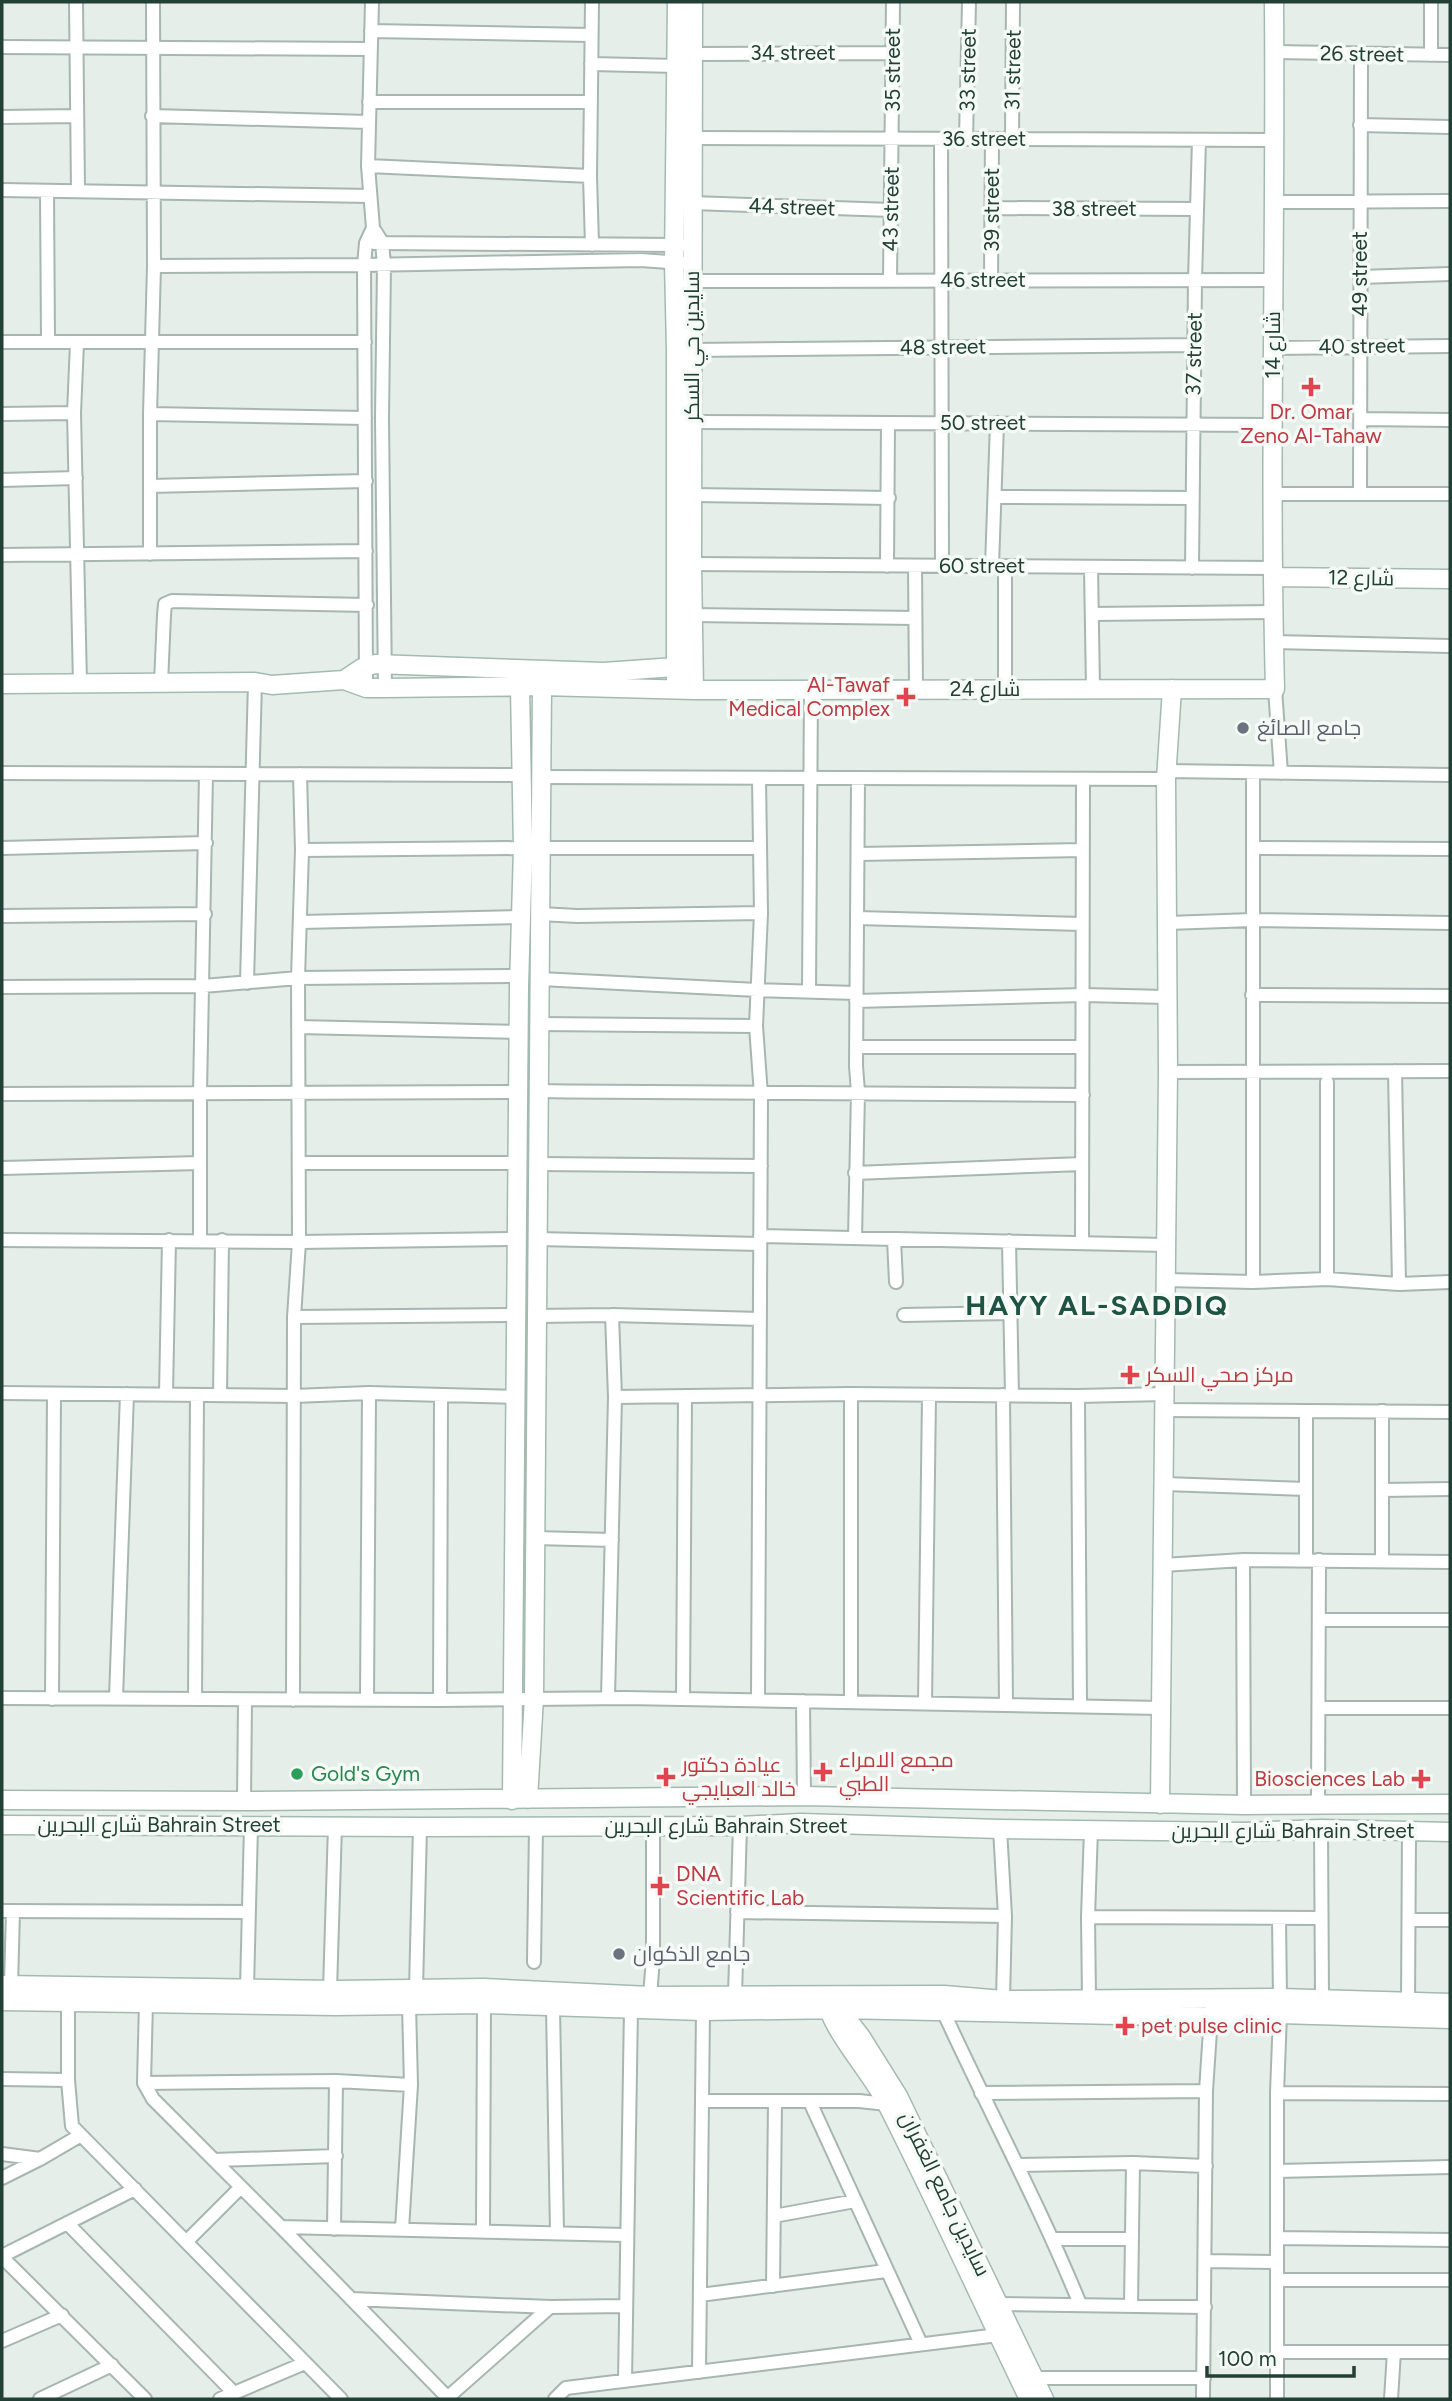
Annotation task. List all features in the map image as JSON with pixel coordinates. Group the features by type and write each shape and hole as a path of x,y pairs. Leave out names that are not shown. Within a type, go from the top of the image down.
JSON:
{"street":[{"path":"76,2 78,191"},
{"path":"150,554 154,266 153,2"},
{"path":"366,688 376,665 384,265 382,242 373,228 368,166 372,2"},
{"path":"592,2 592,245"},
{"name":"سايدين حي السكر","path":"677,2 680,251 676,350 676,565 686,667"},
{"name":"سايدين حي السكر","path":"685,690 693,615 692,272 680,251 692,203 693,2"},
{"name":"35 street","path":"893,2 893,139"},
{"name":"33 street","path":"966,139 969,2"},
{"name":"31 street","path":"1012,139 1013,2"},
{"name":"شارع 14","path":"1274,2 1275,689"},
{"path":"1431,55 1432,2"},
{"path":"371,31 592,35"},
{"path":"2,47 369,49"},
{"name":"26 street","path":"1275,52 1450,55"},
{"name":"34 street","path":"693,54 893,53"},
{"name":"49 street","path":"1360,494 1361,53"},
{"path":"591,64 677,66"},
{"path":"369,103 591,102"},
{"path":"2,117 77,116"},
{"path":"152,116 369,122"},
{"path":"1360,125 1450,127"},
{"name":"36 street","path":"693,138 1274,140"},
{"name":"43 street","path":"890,281 893,139"},
{"path":"941,139 942,566"},
{"name":"39 street","path":"991,280 992,139"},
{"name":"37 street","path":"1192,568 1199,140"},
{"path":"368,166 590,176"},
{"path":"2,190 370,196"},
{"path":"47,191 48,341"},
{"path":"1276,202 1450,201"},
{"name":"44 street","path":"692,203 891,210"},
{"name":"38 street","path":"992,208 1197,209"},
{"path":"373,228 366,243 364,265 367,605 376,665 385,688"},
{"path":"366,243 592,245 680,251"},
{"path":"154,266 641,260 680,251"},
{"name":"46 street","path":"692,272 890,281 1274,280"},
{"path":"1360,277 1450,274"},
{"path":"2,342 365,342"},
{"path":"77,343 74,413 80,683"},
{"name":"48 street","path":"692,350 1194,345"},
{"name":"40 street","path":"1273,348 1450,346"},
{"path":"2,414 74,413"},
{"path":"150,414 365,418"},
{"path":"1360,419 1450,420"},
{"name":"50 street","path":"692,422 1273,425"},
{"path":"887,566 888,423"},
{"path":"997,424 995,497 1005,689"},
{"path":"2,480 76,478"},
{"path":"150,486 366,481"},
{"path":"1273,494 1450,494"},
{"path":"692,495 889,499"},
{"path":"995,497 1192,498"},
{"path":"2,555 366,551"},
{"name":"60 street","path":"692,564 1192,568 1273,573"},
{"path":"915,566 916,689"},
{"path":"1091,567 1093,689"},
{"name":"شارع 12","path":"1273,573 1450,579"},
{"path":"161,682 165,604 172,601 367,605"},
{"path":"1092,614 1273,611"},
{"path":"693,615 915,618"},
{"path":"1274,642 1450,646"},
{"path":"2,684 255,682 272,685 344,680 376,665 604,671 686,667"},
{"name":"شارع 24","path":"344,680 366,688 542,686 685,690 1275,689"},
{"path":"247,983 255,682"},
{"path":"520,1799 534,1698 540,979 531,916 532,848 541,777 542,686"},
{"path":"520,687 521,775 532,848"},
{"path":"1160,1804 1168,1072 1166,775 1172,689"},
{"path":"1275,689 1281,773"},
{"path":"809,991 811,690"},
{"path":"520,717 542,716"},
{"path":"541,777 1083,779 1253,773 1450,775"},
{"path":"1253,773 1253,1282"},
{"path":"2,774 521,775"},
{"path":"201,1240 200,1093 205,914 205,774"},
{"path":"293,1700 294,1317 299,1242 298,978 302,850 300,774"},
{"path":"758,1700 761,1095 756,1026 761,914 759,778"},
{"path":"855,1238 858,778"},
{"path":"1082,1243 1083,779"},
{"path":"2,848 206,843"},
{"path":"302,850 760,848"},
{"path":"1253,848 1450,849"},
{"path":"858,855 1082,850"},
{"path":"2,916 205,914"},
{"path":"301,922 761,914"},
{"path":"520,1799 513,1698 517,1163 520,976 531,916"},
{"path":"857,918 1082,924"},
{"path":"1168,923 1252,920 1450,923"},
{"path":"2,987 203,986 298,978 520,976"},
{"path":"540,979 809,991 856,997 1166,997"},
{"path":"1252,995 1450,996"},
{"path":"539,1024 756,1026"},
{"path":"298,1027 519,1032"},
{"path":"856,1047 1082,1047"},
{"path":"519,1064 539,1065"},
{"path":"1395,1071 1399,1284"},
{"path":"1168,1072 1450,1071"},
{"path":"1327,1082 1328,1279"},
{"path":"538,1091 761,1095 858,1092 1083,1095"},
{"path":"2,1094 518,1092"},
{"path":"2,1168 200,1163"},
{"path":"299,1163 517,1163"},
{"path":"538,1164 761,1167"},
{"path":"855,1173 1082,1164"},
{"path":"537,1240 855,1238 1166,1245"},
{"path":"2,1240 299,1242 517,1239"},
{"path":"894,1239 896,1282"},
{"path":"166,1394 169,1240"},
{"path":"220,1395 222,1240"},
{"path":"1006,1705 1009,1241"},
{"path":"1166,1280 1253,1282 1328,1279 1399,1284 1450,1282"},
{"path":"904,1315 1010,1313"},
{"path":"294,1317 516,1315"},
{"path":"608,1699 615,1397 612,1315"},
{"path":"537,1316 760,1319"},
{"path":"2,1393 369,1393 516,1396"},
{"path":"367,1700 369,1393"},
{"path":"116,1698 127,1394"},
{"path":"615,1397 759,1394 1078,1396 1306,1411 1450,1412"},
{"path":"850,1394 851,1702"},
{"path":"51,1699 54,1395"},
{"path":"195,1699 197,1395"},
{"path":"440,1700 441,1395"},
{"path":"682,1699 685,1396"},
{"path":"925,1703 929,1396"},
{"path":"1078,1396 1080,1706"},
{"path":"1306,1411 1306,1489 1319,1620 1318,1804"},
{"path":"1382,1411 1382,1560"},
{"path":"1165,1484 1306,1489"},
{"path":"1382,1490 1450,1489"},
{"path":"535,1538 612,1540"},
{"path":"1163,1565 1243,1560 1450,1562"},
{"path":"1243,1560 1244,1805"},
{"path":"1319,1620 1450,1620"},
{"path":"2,1698 682,1699 1161,1707"},
{"path":"244,1801 245,1700"},
{"path":"803,1701 804,1796"},
{"path":"1319,1708 1450,1708"},
{"name":"شارع البحرين Bahrain Street","path":"2,1800 244,1801 804,1796 1160,1804 1450,1804"},
{"path":"873,1798 874,1826"},
{"path":"62,1801 63,1825"},
{"name":"شارع البحرين Bahrain Street","path":"2,1825 536,1827 801,1823 1000,1829 1244,1832 1321,1829 1450,1832"},
{"path":"247,1988 251,1826"},
{"path":"330,1990 335,1826"},
{"path":"650,1996 653,1959 653,1826"},
{"path":"735,1996 740,1826"},
{"path":"402,2229 411,2085 420,1827"},
{"path":"534,1962 536,1827"},
{"path":"1000,1829 1005,1916 1003,2000"},
{"path":"1089,1998 1091,1829"},
{"path":"1321,1829 1322,1998"},
{"path":"1408,2003 1409,1832"},
{"path":"249,1912 7,1911 7,1985 330,1990 484,2004 553,2007 650,1996 735,1996 943,2011 1280,2006 1450,2019"},
{"path":"737,1912 1005,1916"},
{"path":"1088,1917 1321,1917"},
{"path":"1277,2399 1279,1918"},
{"path":"1409,1920 1450,1920"},
{"path":"2,2001 335,2006 484,1988 631,2008 704,2011 944,1994 1003,2000 1089,1998 1152,2007"},
{"path":"1280,2006 1322,1998 1450,2003"},
{"path":"68,2001 68,2080 72,2126 341,2399"},
{"path":"146,2002 144,2083 153,2099 447,2398 550,2307"},
{"name":"سايدين جامع الغفران","path":"833,2002 835,2025 887,2104 1029,2399"},
{"name":"سايدين جامع الغفران","path":"833,2002 898,2096 1044,2399"},
{"path":"483,2231 484,2004"},
{"path":"553,2007 557,2232"},
{"path":"625,2381 631,2008"},
{"path":"1203,2399 1206,2091 1210,2008"},
{"path":"699,2372 704,2011"},
{"path":"943,2011 1054,2239 1080,2304"},
{"path":"2,2079 68,2080"},
{"path":"144,2083 336,2081 411,2085"},
{"path":"334,2230 336,2081"},
{"path":"981,2093 1206,2091"},
{"path":"1277,2093 1450,2094"},
{"path":"703,2101 859,2101 887,2104"},
{"path":"773,2286 775,2102"},
{"path":"810,2102 921,2344"},
{"path":"2,2178 81,2135"},
{"path":"2,2154 40,2159"},
{"path":"214,2160 336,2155"},
{"path":"1018,2165 1133,2163 1206,2166"},
{"path":"1130,2306 1133,2163"},
{"path":"1277,2171 1450,2167"},
{"path":"187,2241 241,2187"},
{"path":"135,2189 2,2256 145,2399"},
{"path":"774,2216 855,2201"},
{"path":"67,2223 234,2393"},
{"path":"281,2227 626,2235"},
{"path":"1277,2238 1450,2241"},
{"path":"1054,2239 1132,2239"},
{"path":"1206,2261 1277,2262"},
{"path":"700,2295 886,2271"},
{"path":"1278,2280 1450,2280"},
{"path":"351,2299 550,2307 625,2306"},
{"path":"999,2304 1205,2307"},
{"path":"2,2341 62,2315"},
{"path":"555,2399 566,2388 998,2335"},
{"path":"1278,2352 1450,2352"},
{"path":"1391,2399 1394,2352"},
{"path":"220,2399 305,2363"},
{"path":"40,2399 111,2365"},
{"path":"1034,2378 1204,2378"}],"place":[{"name":"Dr. Omar Zeno Al-Tahaw","path":"1311,387"},
{"name":"Al-Tawaf Medical Complex","path":"906,697"},
{"name":"جامع الصائغ","path":"1243,728"},
{"name":"مركز صحي السكر","path":"1130,1375"},
{"name":"مجمع الامراء الطبي","path":"823,1772"},
{"name":"Gold's Gym","path":"297,1774"},
{"name":"عيادة دكتور خالد العبايجي","path":"666,1777"},
{"name":"Biosciences Lab","path":"1421,1779"},
{"name":"DNA Scientific Lab","path":"660,1886"},
{"name":"جامع الذكوان","path":"619,1954"},
{"name":"pet pulse clinic","path":"1125,2026"}],"district":[{"name":"HAYY AL-SADDIQ","path":"1097,1305"}]}
